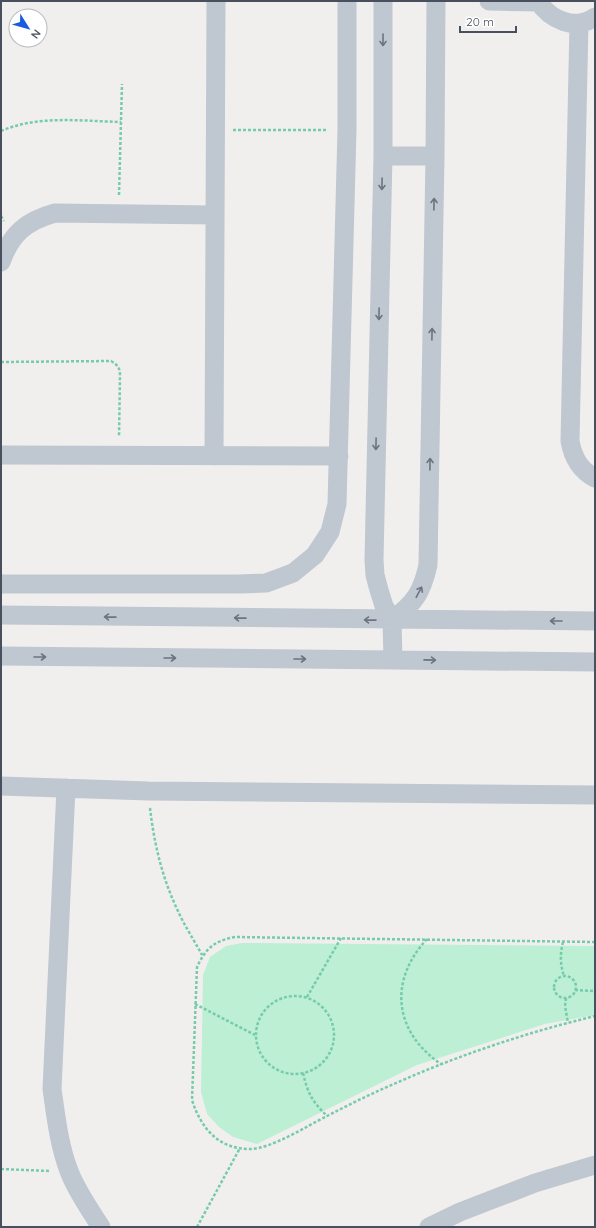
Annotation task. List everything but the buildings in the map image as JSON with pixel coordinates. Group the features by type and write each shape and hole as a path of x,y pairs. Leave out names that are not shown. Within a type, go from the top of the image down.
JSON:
{"street":[{"path":"214,456 216,1"},
{"path":"1,584 266,583 293,573 315,555 330,532 337,504 339,456 347,130 347,1"},
{"path":"383,1 383,156 374,560 378,590 384,606 392,620 393,660"},
{"path":"392,620 406,610 417,597 424,581 428,565 436,1"},
{"path":"489,1 539,2 549,15 563,22 587,20 570,441 571,451 575,460 581,468 595,478"},
{"path":"383,156 435,156"},
{"path":"1,262 5,250 14,237 26,225 39,217 55,212 215,215"},
{"path":"1,455 339,456"},
{"path":"1,615 595,621"},
{"path":"1,656 595,662"},
{"path":"1,786 148,791 595,795"},
{"path":"66,788 52,1089 58,1131 69,1171 101,1227"},
{"path":"429,1227 460,1212 535,1183 595,1165"}],"path":[{"path":"119,214 122,84"},
{"path":"1,131 10,127 33,122 56,120 121,122"},
{"path":"215,130 347,130"},
{"path":"1,362 111,361 116,364 120,370 118,456"},
{"path":"148,791 153,834 167,884 177,909 202,955"},
{"path":"595,942 235,937 222,940 211,946 202,955 196,967 192,1100 196,1114 204,1127 214,1137 226,1144 240,1148 259,1149 294,1134 327,1116 402,1080 441,1064 525,1035 595,1016"},
{"path":"307,997 341,938"},
{"path":"428,939 410,962 404,976 402,1005 410,1033 418,1045 429,1056 441,1064"},
{"path":"563,942 560,953 564,976"},
{"path":"564,976 572,978 575,990 573,994 566,998 561,997 554,990 556,981 564,976"},
{"path":"575,990 595,991"},
{"path":"288,996 307,997 317,1002 325,1009 331,1018 334,1029 334,1040 331,1050 326,1060 318,1067 308,1072 298,1075 276,1071 261,1056 256,1046 255,1035 259,1017 264,1009 271,1003 288,996"},
{"path":"566,998 568,1023"},
{"path":"195,1004 255,1035"},
{"path":"303,1073 307,1090 315,1104 327,1116"},
{"path":"197,1227 240,1148"},
{"path":"1,1169 69,1171"}],"green space":[{"path":"242,943 595,946 595,1015 545,1024 417,1065 257,1144 233,1137 219,1127 207,1114 201,1092 203,975 210,957 226,946"}]}
